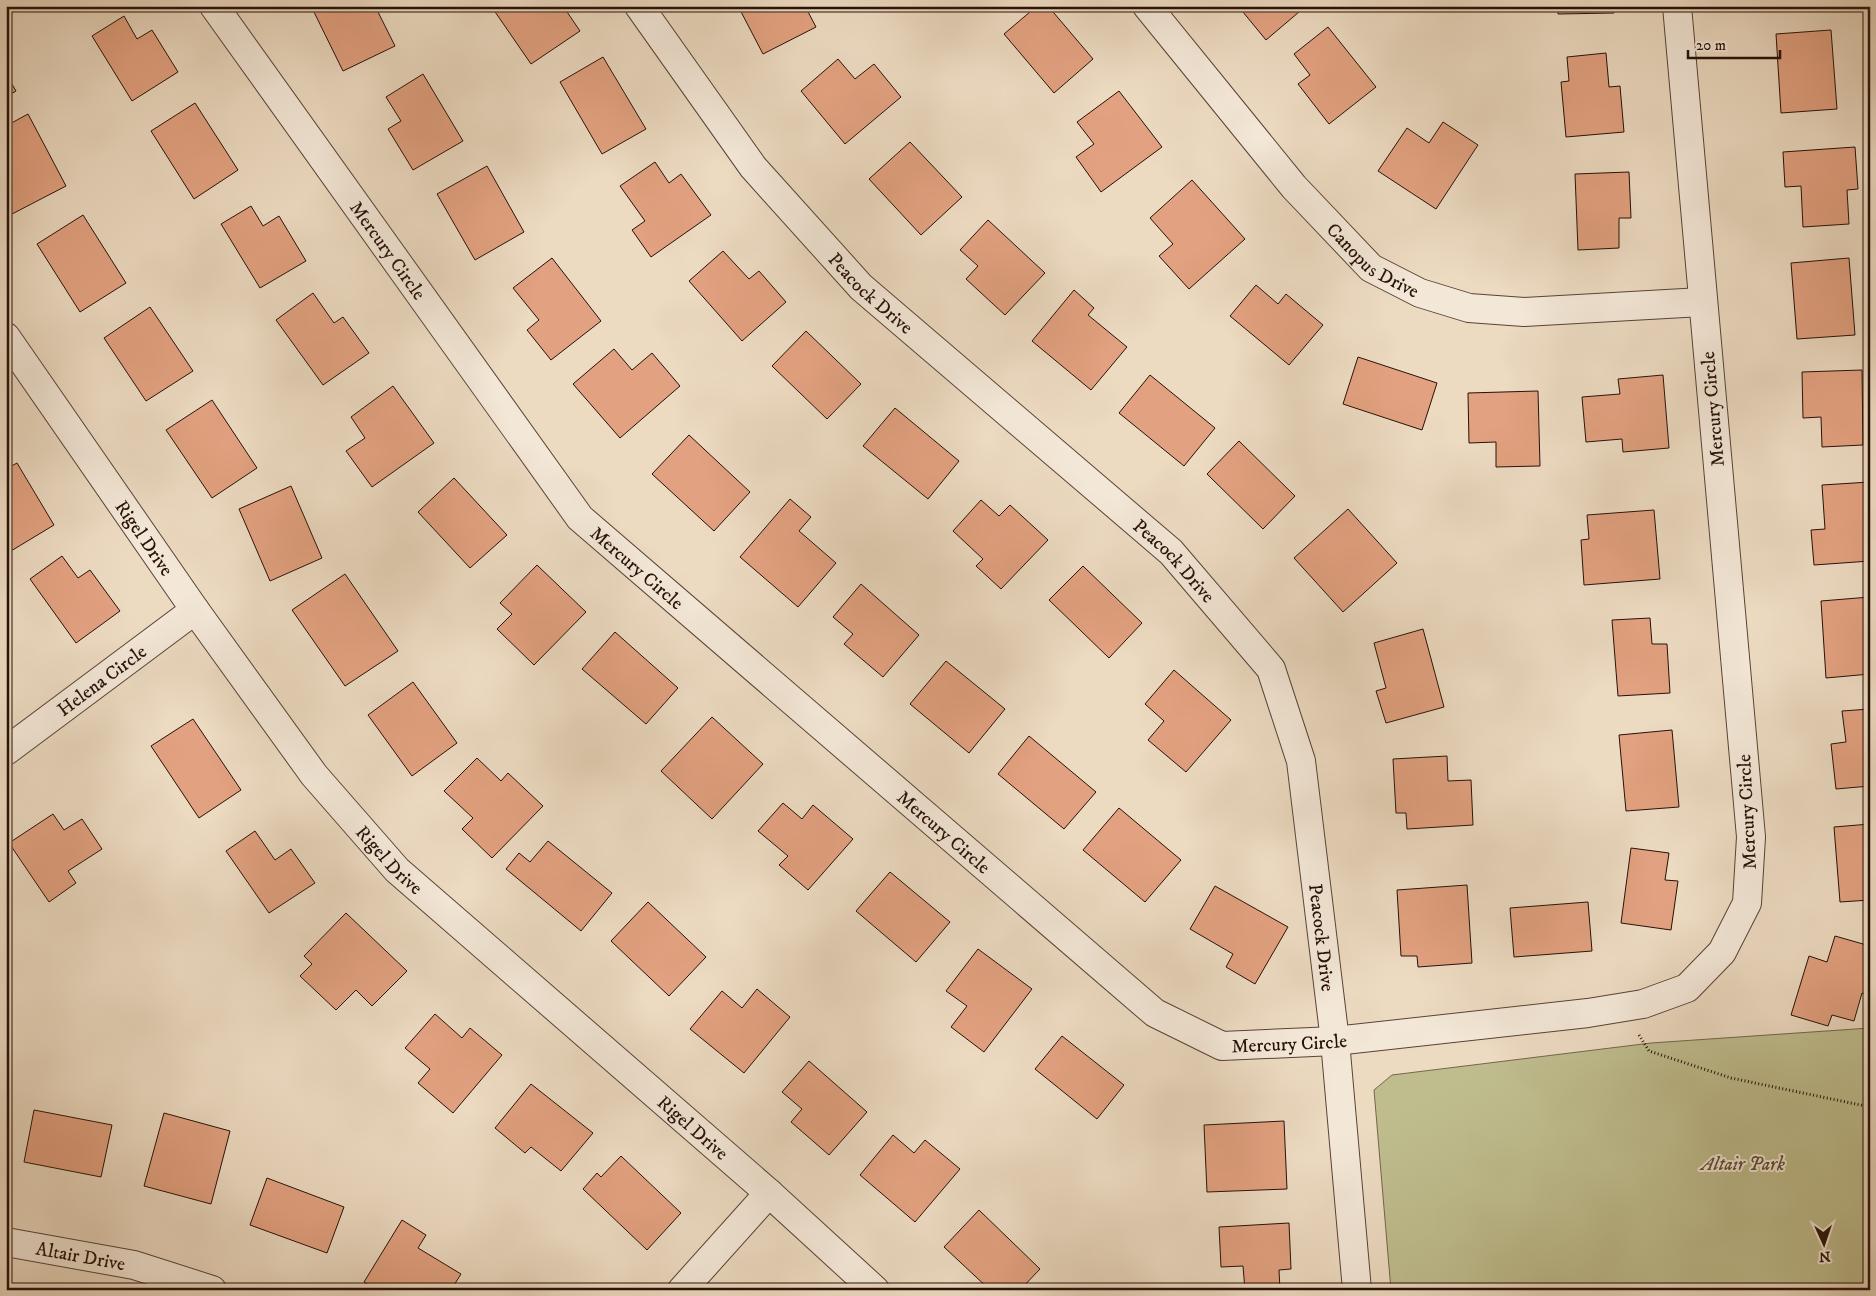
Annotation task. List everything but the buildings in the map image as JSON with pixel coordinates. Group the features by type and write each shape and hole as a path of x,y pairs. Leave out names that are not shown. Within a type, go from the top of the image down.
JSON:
{"street":[{"name":"Mercury Circle","path":"214,6 580,518 1155,1013 1222,1046 1335,1041 1578,1014 1643,1004 1687,988 1722,952 1747,903 1751,837 1677,6"},
{"name":"Peacock Drive","path":"639,6 753,167 861,287 1171,552 1271,669 1301,761 1335,1041 1356,1290"},
{"name":"Canopus Drive","path":"1147,6 1294,187 1371,268 1420,293 1469,308 1524,312 1702,302"},
{"name":"Rigel Drive","path":"6,336 314,776 397,870 769,1194 875,1290"},
{"name":"Helena Circle","path":"6,751 196,610"},
{"path":"682,1290 769,1194"},
{"name":"Altair Drive","path":"6,1242 134,1264 212,1290"}],"path":[{"path":"1623,1008 1649,1051 1731,1078 1870,1107"}],"green space":[{"name":"Altair Park","path":"1870,1028 1870,1290 1391,1290 1374,1090 1392,1075 1651,1043"}]}
